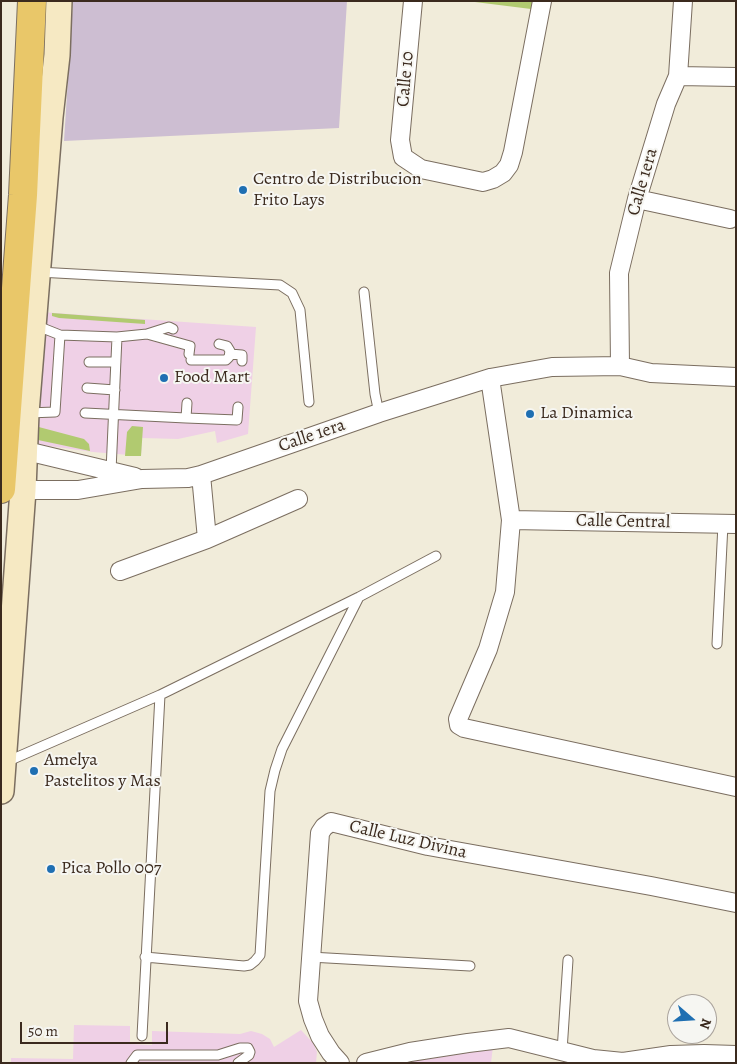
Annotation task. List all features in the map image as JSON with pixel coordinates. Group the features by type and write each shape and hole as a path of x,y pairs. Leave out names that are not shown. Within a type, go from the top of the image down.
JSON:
{"main road":[{"path":"8,490 10,446 16,413 24,320 23,195 32,1"}],"street":[{"path":"24,320 38,272 50,117 57,55 59,1"},
{"name":"Calle 10","path":"413,1 400,140 403,157 421,169 483,182 503,173 509,165 542,1"},
{"name":"Calle 1era","path":"620,366 619,273 637,199 666,104 678,76 683,1"},
{"path":"678,76 736,78"},
{"path":"637,199 730,219"},
{"name":"Calle 1era","path":"8,490 78,490 142,479 188,478 379,413 490,378 552,367 620,366 651,372 736,377"},
{"path":"490,378 511,520 505,592 488,649 458,720 459,725 474,730 736,787"},
{"path":"10,446 142,479"},
{"path":"201,475 207,539"},
{"path":"1,791 15,580 8,490"},
{"path":"120,571 207,539 298,499"},
{"name":"Calle Central","path":"511,520 729,524"},
{"name":"Calle Luz Divina","path":"340,1063 320,1036 308,1001 320,833 331,822 437,848 736,903"},
{"path":"366,1063 409,1058 468,1042 509,1038 593,1059 623,1062 680,1055 736,1055"}],"lane":[{"path":"38,272 280,285 292,293 300,310 309,402"},
{"path":"364,292 375,394 379,413"},
{"path":"24,320 60,335 117,337 147,334 169,327 173,329"},
{"path":"147,334 190,346 190,357 226,360 230,354 229,348 220,344"},
{"path":"16,413 60,412 64,361 60,335"},
{"path":"111,471 117,337"},
{"path":"230,354 242,355 242,361"},
{"path":"89,362 116,362"},
{"path":"87,388 114,390"},
{"path":"186,418 187,403"},
{"path":"85,413 237,420 238,407"},
{"path":"718,644 729,524"},
{"path":"2,764 160,695 359,597 436,556"},
{"path":"145,957 244,966 256,961 260,954 270,791 275,770 282,749 359,597"},
{"path":"142,1036 160,695"},
{"path":"310,957 470,966"},
{"path":"562,1051 568,960"},
{"path":"131,1063 137,1055 218,1055 248,1048 249,1055 238,1063"}],"shaded area":[{"path":"73,1 347,1 339,128 64,141"},
{"path":"41,312 256,327 248,434 217,443 215,431 178,439 142,438 141,456 93,452 42,445 36,442"},
{"path":"74,1025 130,1026 130,1044 152,1045 152,1031 240,1034 251,1031 262,1034 270,1039 274,1047 301,1030 313,1043 317,1052 316,1063 11,1063 11,1058 73,1059"},
{"path":"493,1046 491,1063 392,1063"}],"green space":[{"path":"467,1 533,1 531,9"},
{"path":"52,313 145,320 145,324 59,318 52,316"},
{"path":"35,426 84,439 89,444 90,451 38,440 34,438"},
{"path":"132,426 143,427 141,456 125,456 127,432"}],"place":[{"name":"Centro de Distribucion Frito Lays","path":"243,190"},
{"name":"Food Mart","path":"164,378"},
{"name":"La Dinamica","path":"530,414"},
{"name":"Amelya Pastelitos y Mas","path":"34,771"},
{"name":"Pica Pollo 007","path":"51,869"}]}
